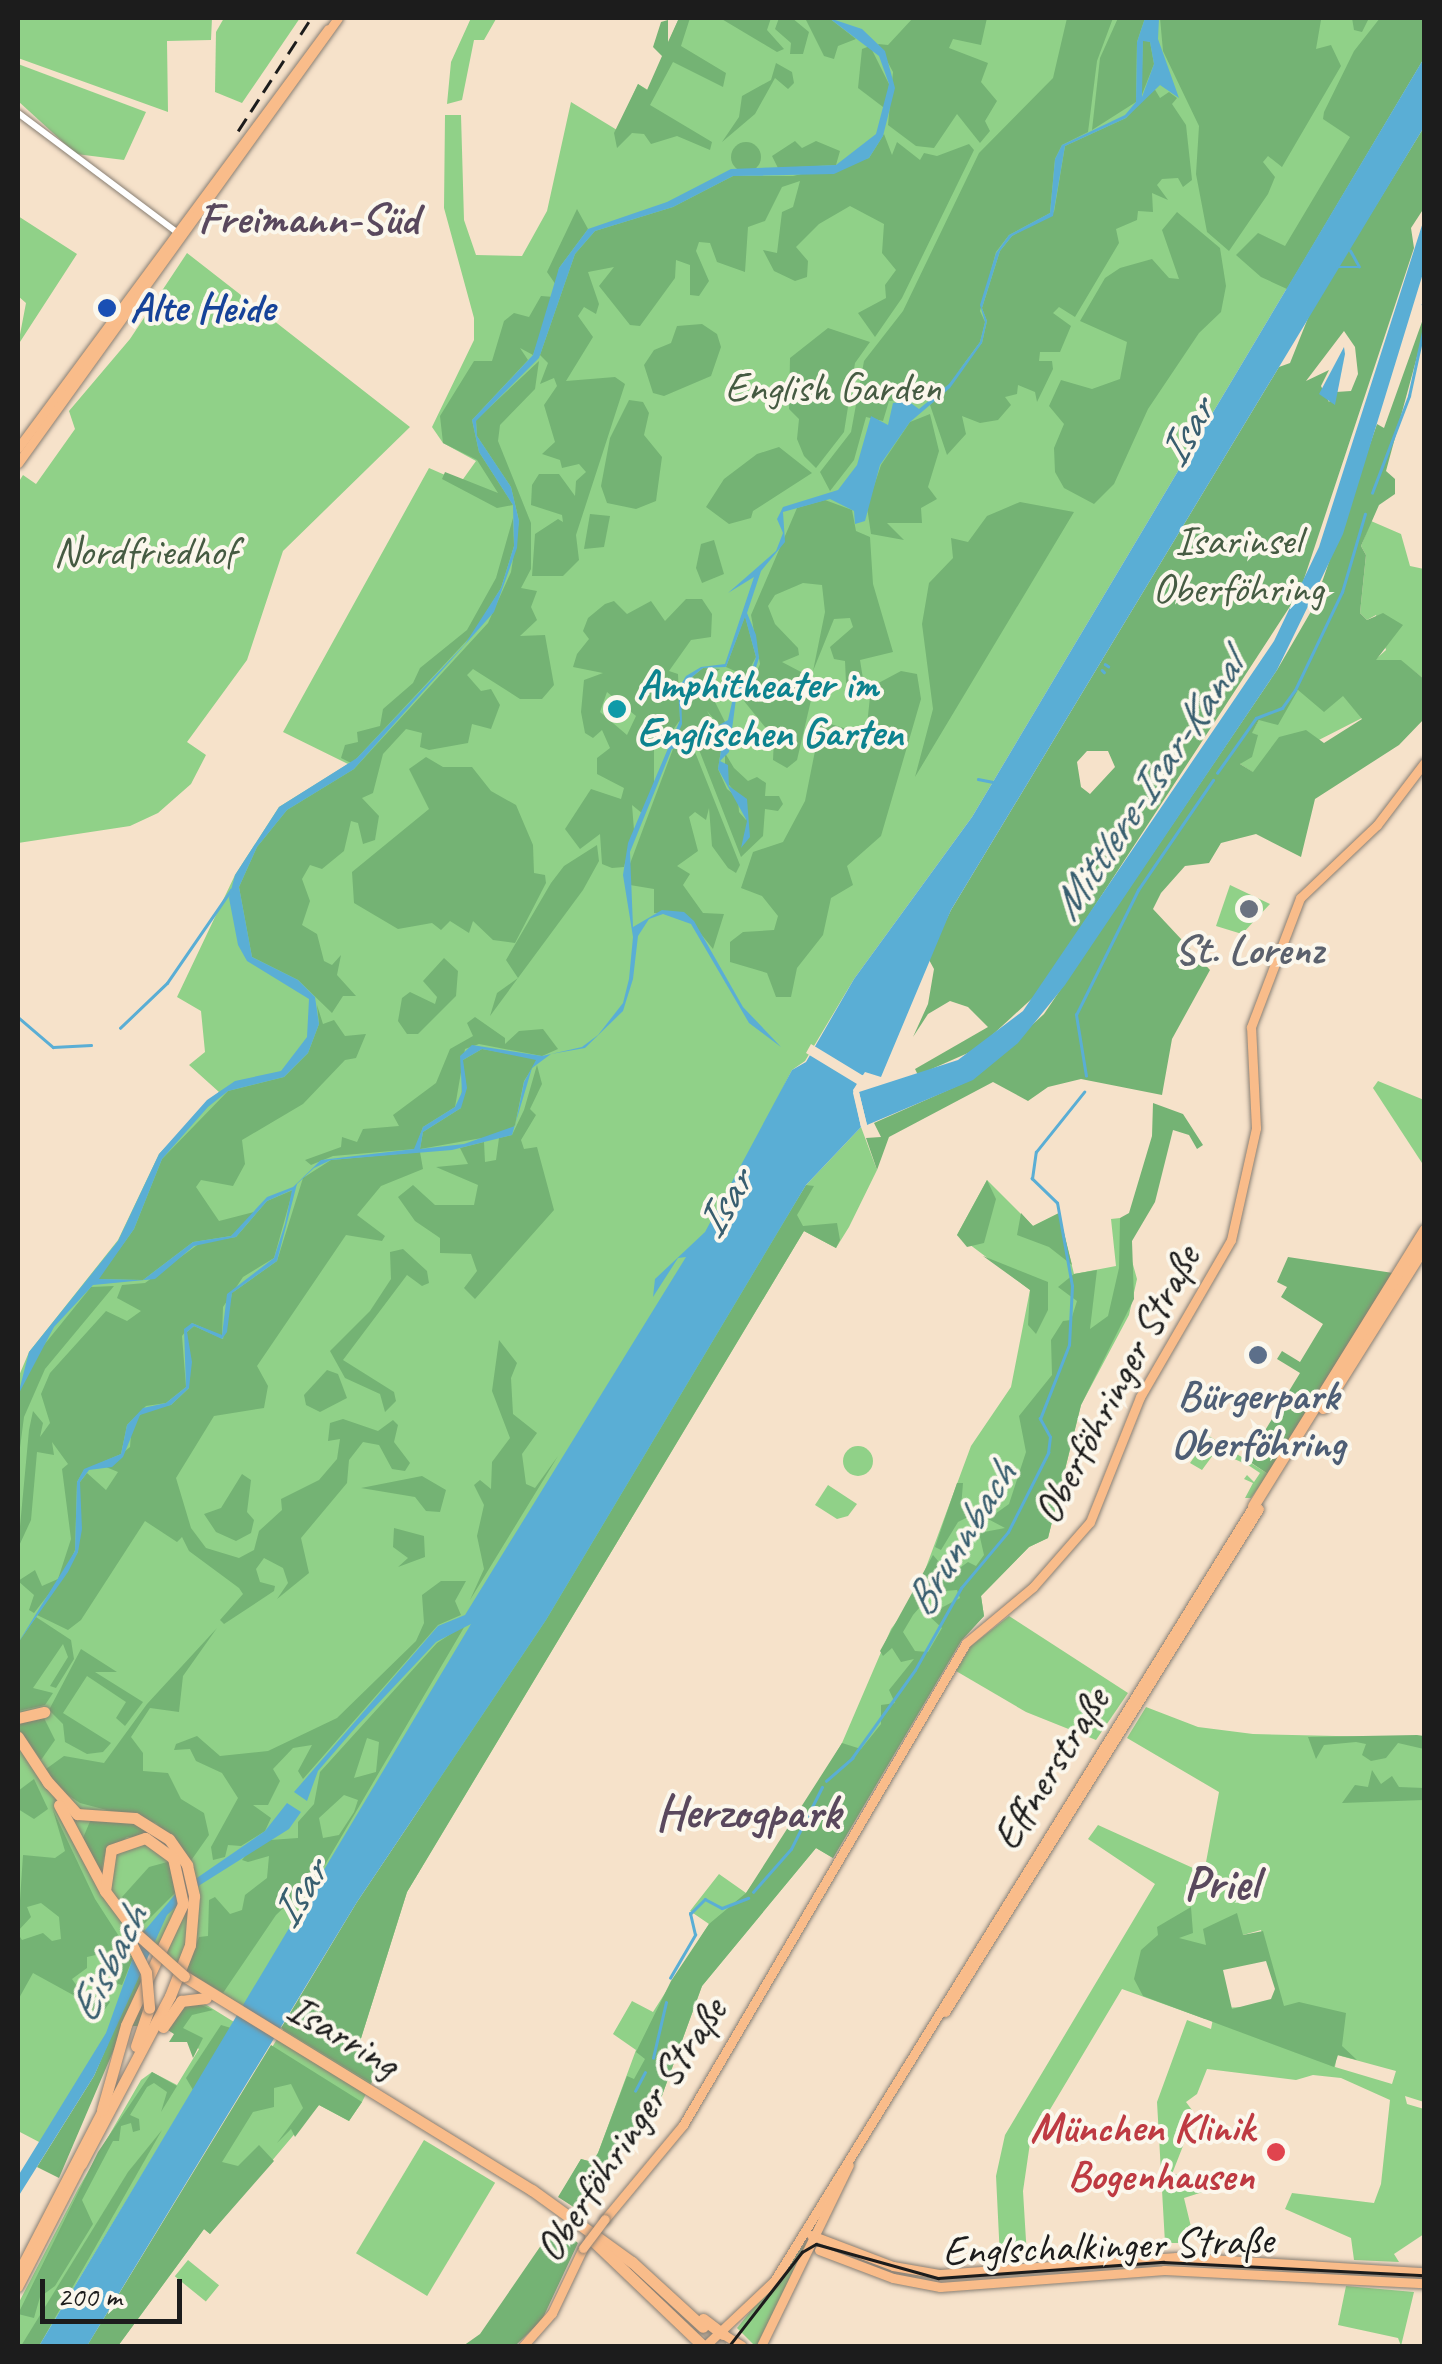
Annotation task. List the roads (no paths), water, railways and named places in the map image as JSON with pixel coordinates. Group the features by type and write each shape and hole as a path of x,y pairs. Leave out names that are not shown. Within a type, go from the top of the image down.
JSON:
{"highway":[{"name":"Effnerstraße","path":"1256,1507 1424,1230"},
{"name":"Effnerstraße","path":"1256,1507 1424,1247"},
{"path":"18,1731 44,1712"},
{"name":"Isarring","path":"18,1731 132,1938 210,1998 530,2193 701,2329"},
{"name":"Isarring","path":"18,1731 132,1938"},
{"path":"47,1780 77,1814 146,1822 169,1839 182,1868 189,1900 190,1945 170,1996 81,2164"},
{"path":"104,1891 106,1859 127,1840 155,1841 182,1868"},
{"path":"102,2110 126,2025 189,1900"},
{"path":"102,2110 149,2008 146,1972 132,1938"},
{"path":"81,2164 115,2117 169,2015 181,2001 210,1998"},
{"path":"586,2238 634,2257 723,2334"},
{"path":"586,2238 704,2346"}],"main road":[{"path":"18,464 296,64 336,21"},
{"path":"18,448 180,236"},
{"name":"Oberföhringer Straße","path":"524,2346 552,2313 586,2238 683,2125 966,1643 1033,1587 1090,1522 1140,1397 1231,1240 1256,1128 1251,1026 1300,898 1378,826 1424,763"},
{"name":"Effnerstraße","path":"704,2346 759,2302 796,2243 814,2236 1135,1695 1256,1507"},
{"name":"Effnerstraße","path":"762,2346 847,2168 1256,1507"},
{"path":"18,2272 102,2110"},
{"path":"18,2286 81,2164"},
{"name":"Englschalkinger Straße","path":"814,2236 893,2266 940,2274 1176,2257 1424,2272"},
{"name":"Englschalkinger Straße","path":"814,2236 892,2278 940,2287 1164,2270 1424,2283"},
{"path":"723,2334 742,2346"}],"street":[{"path":"18,113 180,236"}],"water":[{"path":"829,18 862,29 885,51 895,88 883,136 869,158 834,174 733,176 673,207 595,231 575,254 539,358 476,421 477,436 511,487 519,521 517,548 494,612 354,769 287,810 257,847 239,887 252,957 298,980 315,997 319,1024 308,1053 284,1077 228,1091 208,1107 162,1159 134,1229 99,1279 143,1280 193,1242 231,1236 267,1197 293,1187 321,1160 414,1149 423,1127 455,1107 462,1092 460,1056 472,1045 542,1056 582,1047 598,1035 623,1003 629,979 633,937 623,875 628,843 680,720 678,689 686,676 701,667 725,664 754,577 728,593 776,551 783,533 777,519 783,507 838,490 857,465 871,416 888,425 893,403 908,401 919,409 949,384 980,342 985,322 980,305 996,253 1009,235 1050,213 1055,159 1062,145 1125,115 1136,102 1137,42 1145,18 1159,18 1158,39 1179,98 1160,85 1126,118 1065,146 1053,216 1012,236 1000,251 982,308 987,321 982,343 950,388 910,422 880,465 865,521 855,524 854,511 830,499 783,512 785,542 761,571 747,613 756,635 759,658 752,680 736,699 729,752 720,761 728,765 729,786 747,799 750,837 741,848 747,821 718,769 724,732 698,737 728,720 735,689 749,679 756,657 745,617 726,667 703,668 681,686 682,724 630,852 633,927 662,910 684,912 694,921 743,1007 781,1047 749,1023 691,924 663,914 649,919 638,936 633,979 623,1011 585,1048 551,1054 532,1068 516,1123 524,1082 536,1060 482,1049 463,1060 467,1088 461,1108 423,1132 420,1149 464,1144 515,1126 512,1135 452,1150 331,1160 314,1168 297,1184 277,1261 232,1293 227,1332 222,1339 194,1326 187,1332 192,1362 189,1388 171,1405 140,1415 123,1457 112,1467 89,1470 80,1482 82,1529 78,1552 18,1643 75,1551 77,1482 84,1469 121,1454 127,1425 143,1408 166,1403 186,1387 184,1329 192,1323 222,1335 227,1294 274,1258 292,1190 267,1201 236,1237 194,1246 155,1279 93,1285 54,1327 18,1395 29,1352 118,1241 159,1154 207,1100 235,1081 281,1071 307,1037 309,999 247,961 238,945 229,898 235,875 279,807 357,758 465,644 501,588 514,546 513,505 479,452 472,420 533,355 559,268 588,229 667,202 731,169 836,165 876,134 889,84 879,56","holes":["1143,41 1150,42 1154,64 1142,97"]},
{"name":"Isar","path":"1424,58 1424,127 951,910 881,1077 865,1072 853,1090 861,1127 806,1185 546,1620 357,1902 87,2346 39,2346 471,1624 436,1642 356,1727 318,1771 307,1801 294,1792 438,1626 465,1615 686,1257 678,1258 653,1297 655,1279 705,1232 792,1070 806,1062 854,979 972,817"},
{"path":"1424,219 1424,270 1343,534 1277,670 1065,985 1018,1043 973,1080 867,1125 859,1092 958,1060 1023,1011 1274,641 1319,547"},
{"path":"1344,347 1345,354 1335,405 1319,394"},
{"path":"287,1803 301,1812 289,1829 200,1885 167,1915 94,2076 18,2197 18,2176 106,2033 141,1935 178,1891 265,1831"}],"waterway":[{"name":"Brunnbach","path":"1336,267 1359,267 1350,251"},
{"name":"Brunnbach","path":"1372,493 1409,396 1424,327"},
{"name":"Brunnbach","path":"1217,773 1256,718 1282,708 1295,690 1342,592 1365,514"},
{"path":"672,747 687,741"},
{"path":"978,779 993,782"},
{"name":"Brunnbach","path":"1086,1076 1076,1015 1138,890 1213,780"},
{"path":"120,1028 167,983 231,890"},
{"path":"18,1017 53,1047 91,1045"},
{"name":"Brunnbach","path":"826,1781 852,1758 915,1670 961,1588 1008,1532 1048,1453 1050,1437 1040,1419 1069,1345 1072,1286 1057,1203 1032,1179 1036,1152 1084,1092"},
{"name":"Brunnbach","path":"753,1892 791,1849 822,1787"},
{"name":"Brunnbach","path":"670,1978 695,1935 690,1914 705,1899 722,1908 748,1898"},
{"name":"Brunnbach","path":"653,2058 666,2002"},
{"name":"Brunnbach","path":"635,2091 645,2072"}],"tunnel":[{"path":"703,2327 723,2346"}],"tram line":[{"path":"729,2346 802,2252 816,2244 938,2278 1163,2262 1424,2275"}],"railway":[{"path":"238,131 311,18"}],"place":[{"name":"Alte Heide","path":"107,308"},
{"name":"Amphitheater im Englischen Garten","path":"617,709"},
{"name":"St. Lorenz","path":"1249,909"},
{"name":"Bürgerpark Oberföhring","path":"1258,1355"},
{"name":"München Klinik Bogenhausen","path":"1276,2152"}],"district":[{"name":"Freimann-Süd","path":"308,219"},
{"name":"Herzogpark","path":"748,1813"},
{"name":"Priel","path":"1221,1884"}],"park label":[{"name":"English Garden","path":"833,388"},
{"name":"Nordfriedhof","path":"145,552"},
{"name":"Isarinsel Oberföhring","path":"1238,565"}],"water label":[{"name":"Mittlere-Isar-Kanal","path":"1147,787"},
{"name":"Eisbach","path":"108,1964"}]}
